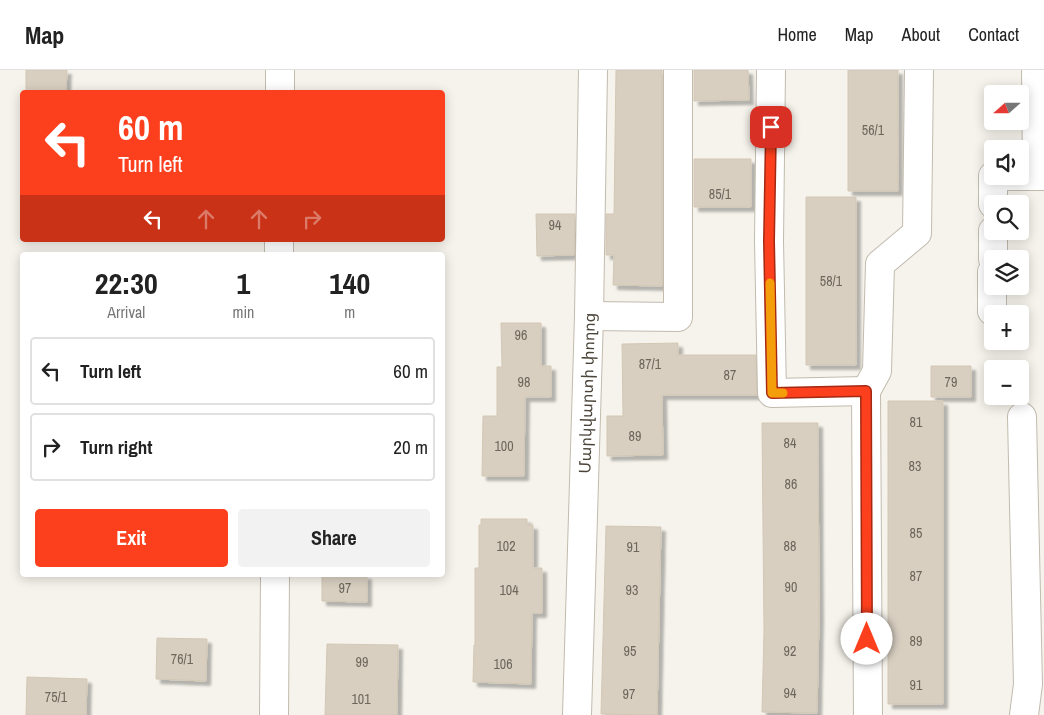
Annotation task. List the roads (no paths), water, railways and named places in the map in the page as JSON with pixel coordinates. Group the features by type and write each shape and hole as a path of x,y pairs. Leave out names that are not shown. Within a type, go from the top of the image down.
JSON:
{"street":[{"path":"280,70 280,90"},
{"name":"Մարկվարտի փողոց","path":"577,715 589,316 593,70"},
{"path":"589,316 678,316 678,70"},
{"path":"771,70 769,241 772,393 866,391"},
{"path":"868,715 866,391 877,371 880,264 917,233 920,70"},
{"path":"993,195 993,176 1040,176 1036,70"},
{"path":"1022,417 1035,662 1028,684 1024,715"},
{"path":"274,715 275,577"}]}
